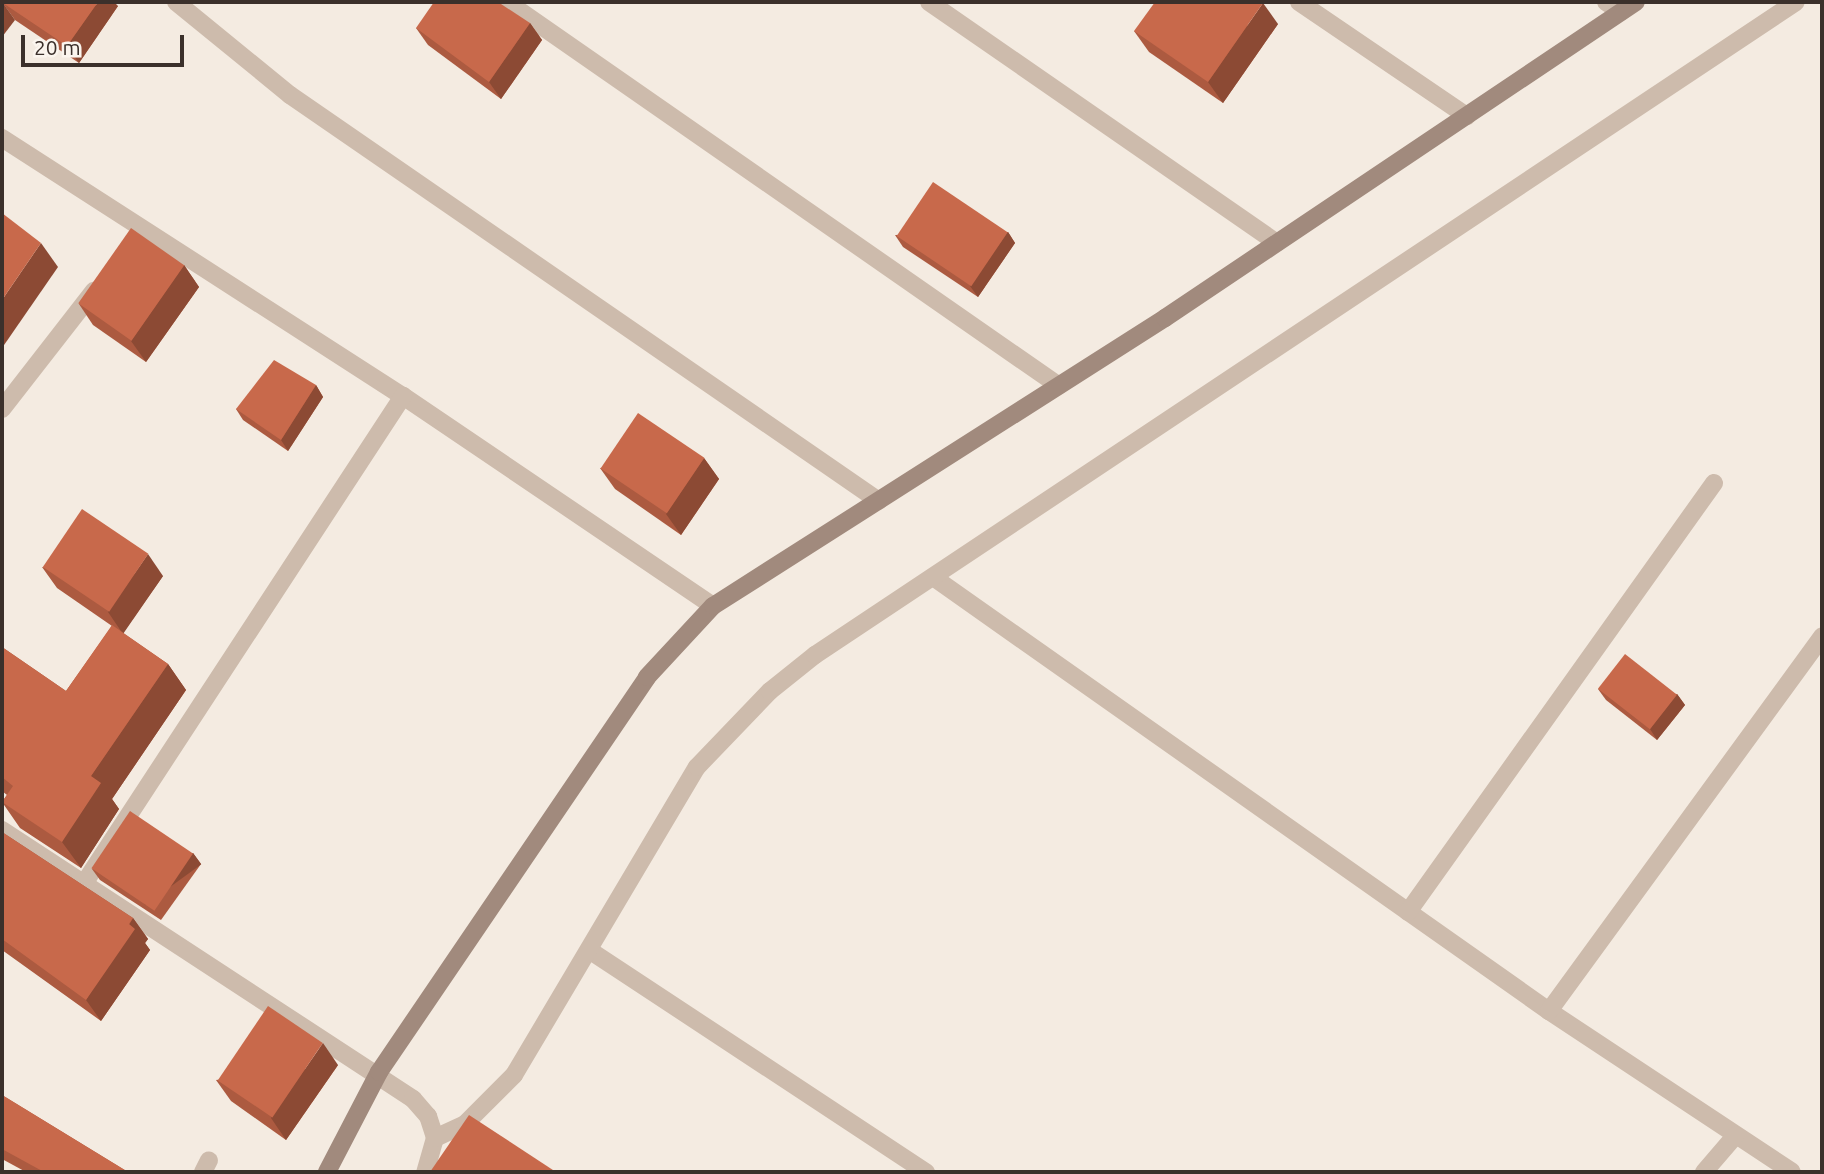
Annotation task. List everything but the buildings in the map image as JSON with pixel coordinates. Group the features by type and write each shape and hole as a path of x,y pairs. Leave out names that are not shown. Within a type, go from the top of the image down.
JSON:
{"street":[{"path":"176,2 290,95 879,501"},
{"path":"507,2 1059,386"},
{"path":"929,2 1277,243"},
{"path":"1299,2 1467,116"},
{"path":"435,1138 465,1124 514,1075 697,767 730,727 815,655 1796,2"},
{"path":"327,1172 379,1072 647,677 713,606 1059,386 1277,243 1467,116 1621,5"},
{"path":"2,138 403,396 713,606"},
{"path":"126,250 142,229"},
{"path":"2,409 109,271"},
{"path":"85,882 403,396"},
{"path":"1408,912 1714,483"},
{"path":"933,577 1549,1011 1793,1172"},
{"path":"1549,1011 1822,636"},
{"path":"2,830 379,1072 413,1099 428,1116 435,1138 425,1172"},
{"path":"589,950 926,1172"},
{"path":"1704,1172 1735,1136"}]}
